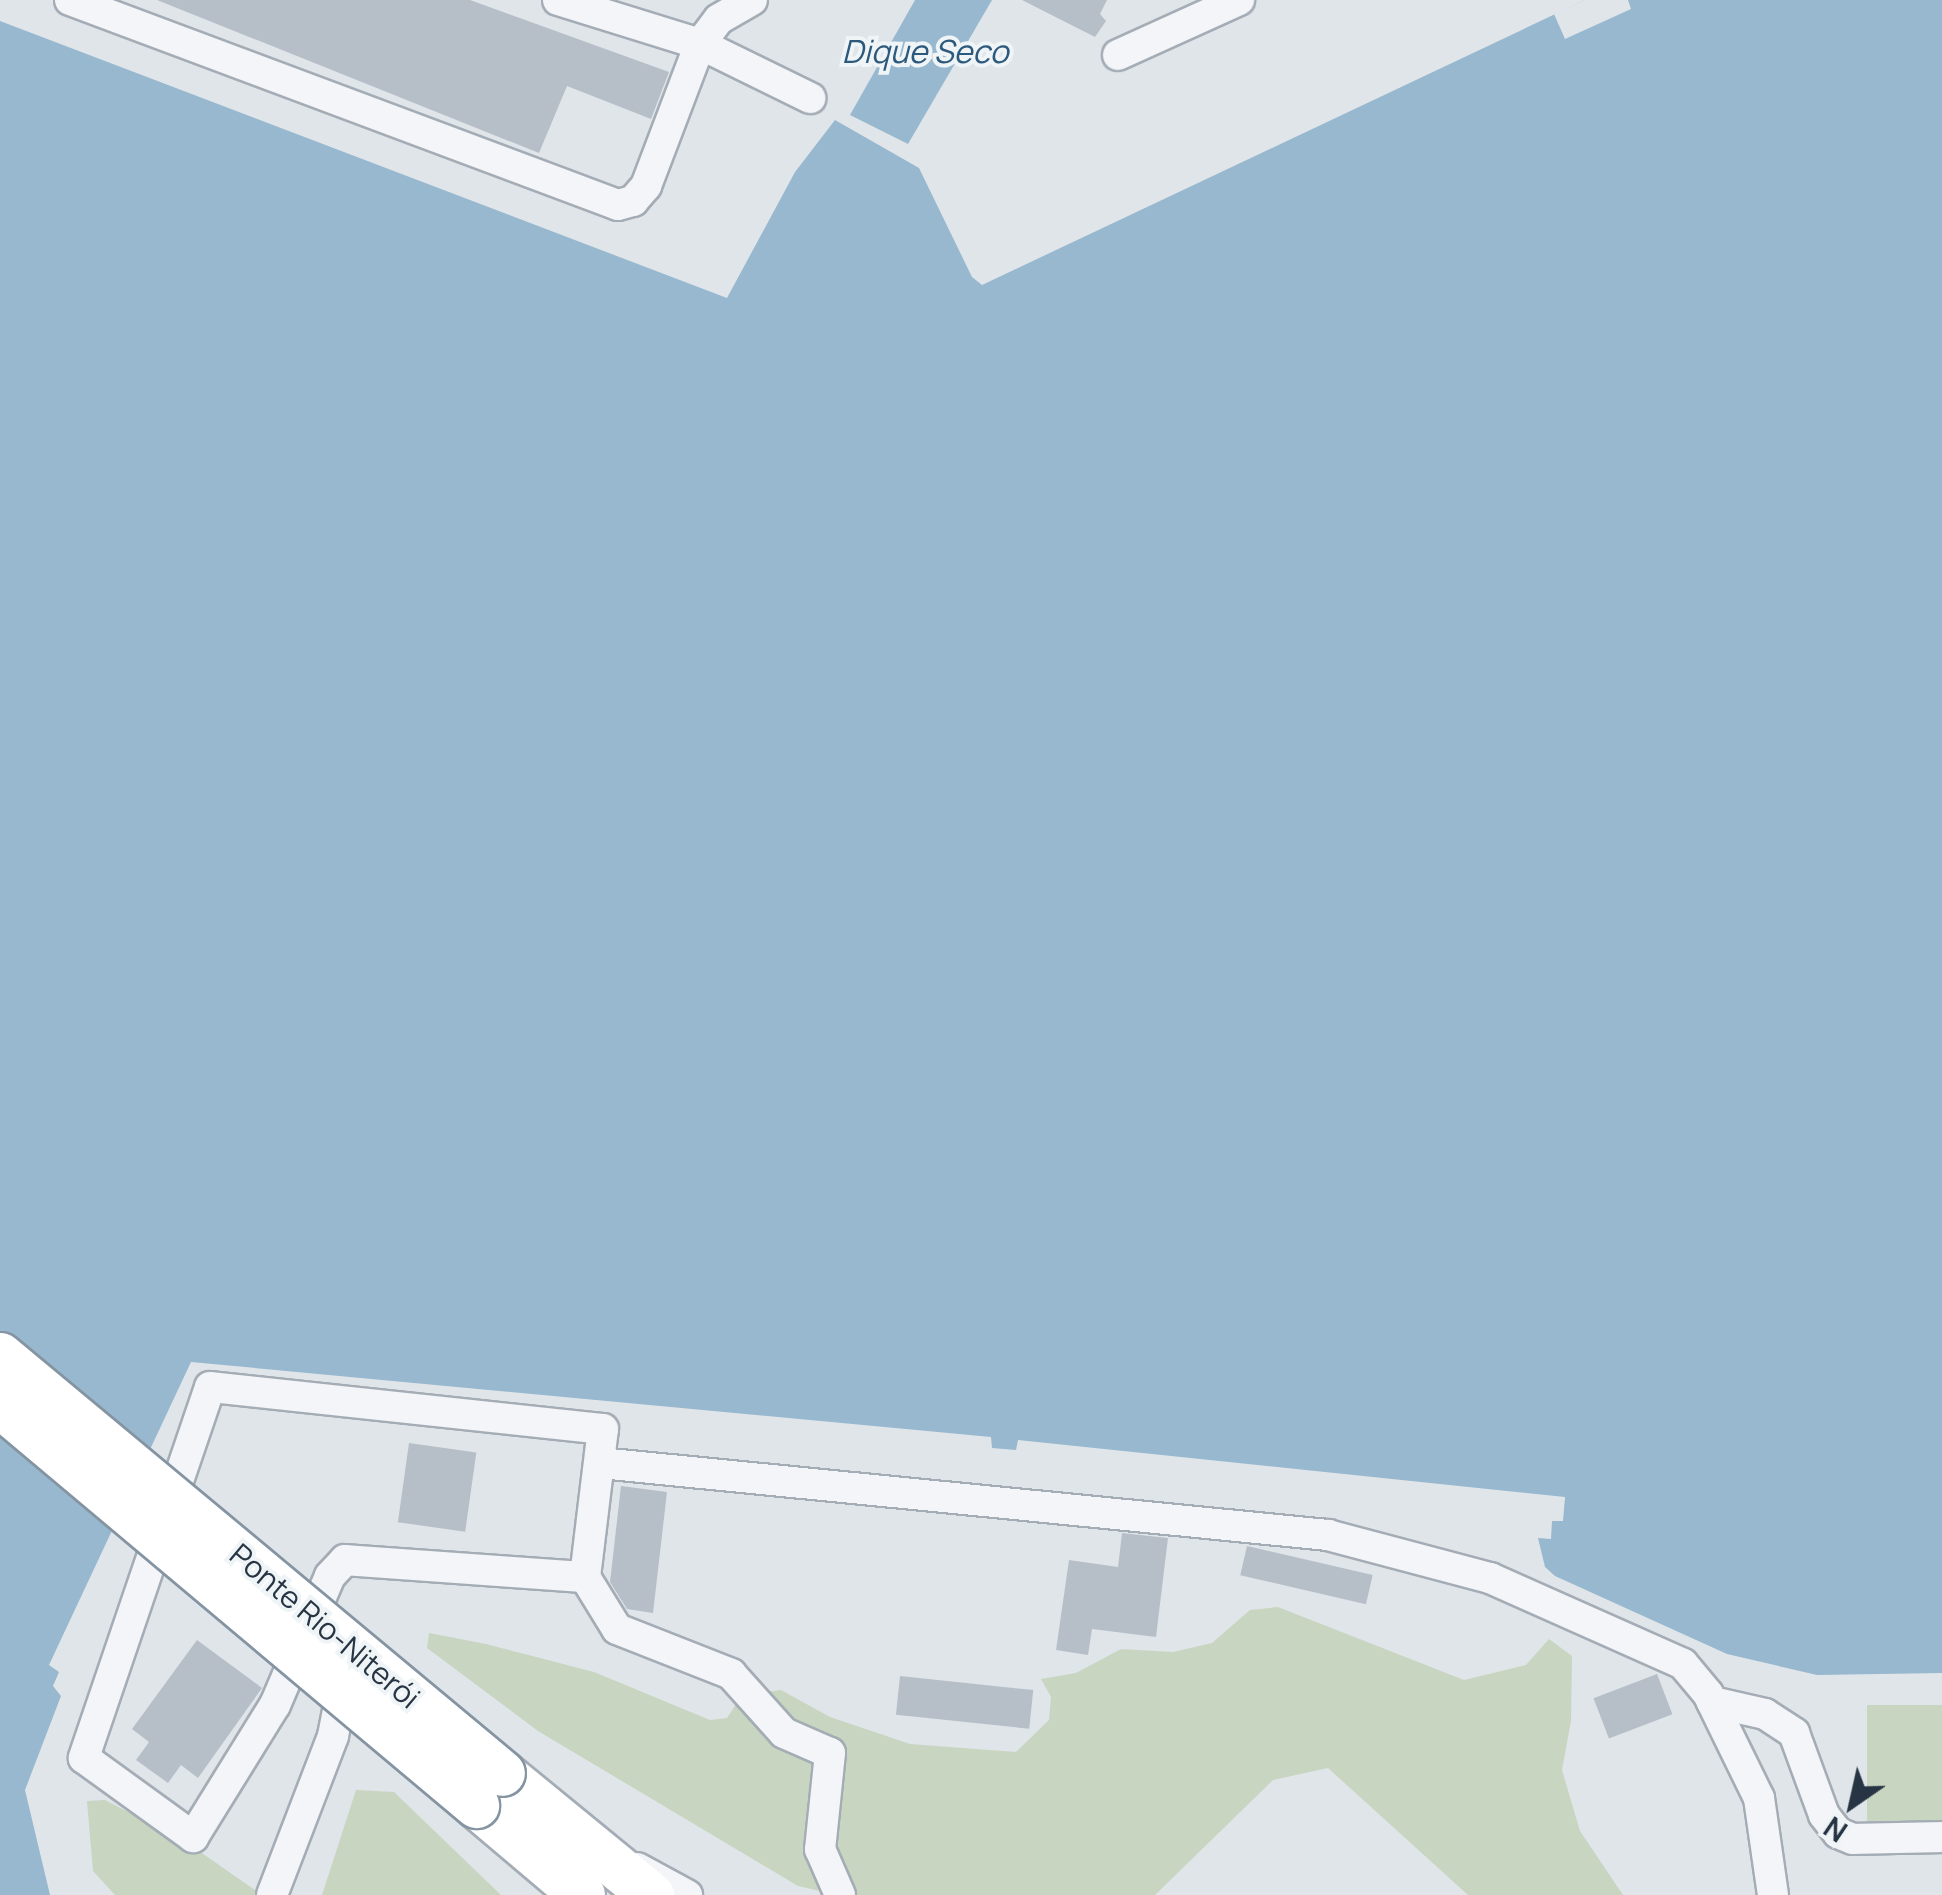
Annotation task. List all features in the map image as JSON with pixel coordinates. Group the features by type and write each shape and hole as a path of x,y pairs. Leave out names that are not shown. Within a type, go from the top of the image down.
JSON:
{"highway":[{"name":"Ponte Rio-Niterói","path":"0,1355 489,1789 570,1874 651,1895"},
{"name":"Ponte Rio-Niterói","path":"0,1405 489,1789"}],"lane":[{"path":"70,0 618,205 634,201 646,186 700,44 719,19 752,0"},
{"path":"558,0 700,44 810,98"},
{"path":"1118,54 1238,0"},
{"path":"585,1577 345,1560 330,1576 275,1705 193,1837 84,1758 210,1388 603,1428 585,1577 617,1630 730,1674 784,1733 830,1754 820,1849 840,1895"},
{"path":"600,1463 1328,1535 1490,1578 1638,1638 1683,1664 1712,1702 1759,1798 1772,1895"},
{"path":"272,1895 334,1736 346,1667 330,1576"},
{"path":"1712,1702 1765,1714 1794,1733 1824,1815 1838,1833 1852,1839 1942,1837"},
{"path":"570,1874 688,1895"}],"green space":[{"path":"1278,1607 1464,1680 1526,1665 1549,1639 1572,1656 1571,1721 1562,1770 1580,1831 1623,1895 1468,1895 1328,1768 1273,1780 1155,1895 838,1895 798,1886 538,1731 427,1648 429,1633 486,1644 594,1672 710,1720 727,1718 742,1695 781,1690 830,1717 910,1744 1016,1752 1049,1720 1051,1697 1041,1679 1076,1673 1121,1649 1173,1652 1212,1643 1250,1610"},
{"path":"1867,1705 1942,1705 1942,1821 1867,1821"},
{"path":"356,1790 394,1792 501,1895 322,1895"},
{"path":"105,1800 186,1842 262,1895 115,1895 93,1871 87,1801"}],"water":[{"name":"Dique Seco","path":"915,0 992,0 908,144 850,115"},
{"path":"1585,0 1942,0 1942,1673 1817,1675 1727,1654 1555,1576 1545,1567 1538,1538 1551,1539 1552,1521 1563,1521 1565,1497 1018,1440 1016,1450 992,1448 991,1437 191,1362 49,1665 59,1672 53,1686 61,1696 25,1790 50,1895 0,1895 0,21 727,298 795,172 835,120 919,168 972,277 982,285"}],"pier":[{"path":"1585,0 1628,0 1631,9 1565,39 1554,14"}],"building":[{"path":"157,0 470,0 669,72 651,119 567,86 539,153"},
{"path":"1022,0 1107,0 1100,14 1106,21 1095,37"},
{"path":"409,1443 476,1452 465,1532 398,1522"},
{"path":"621,1486 667,1492 653,1613 627,1609 610,1582"},
{"path":"1122,1533 1168,1538 1156,1637 1092,1629 1088,1655 1056,1650 1069,1560 1118,1567"},
{"path":"1247,1546 1373,1575 1366,1604 1240,1575"},
{"path":"197,1640 262,1688 198,1778 181,1765 168,1783 136,1760 149,1742 132,1729"},
{"path":"1657,1674 1672,1714 1609,1739 1594,1698"},
{"path":"900,1676 1033,1690 1029,1729 896,1715"}]}
